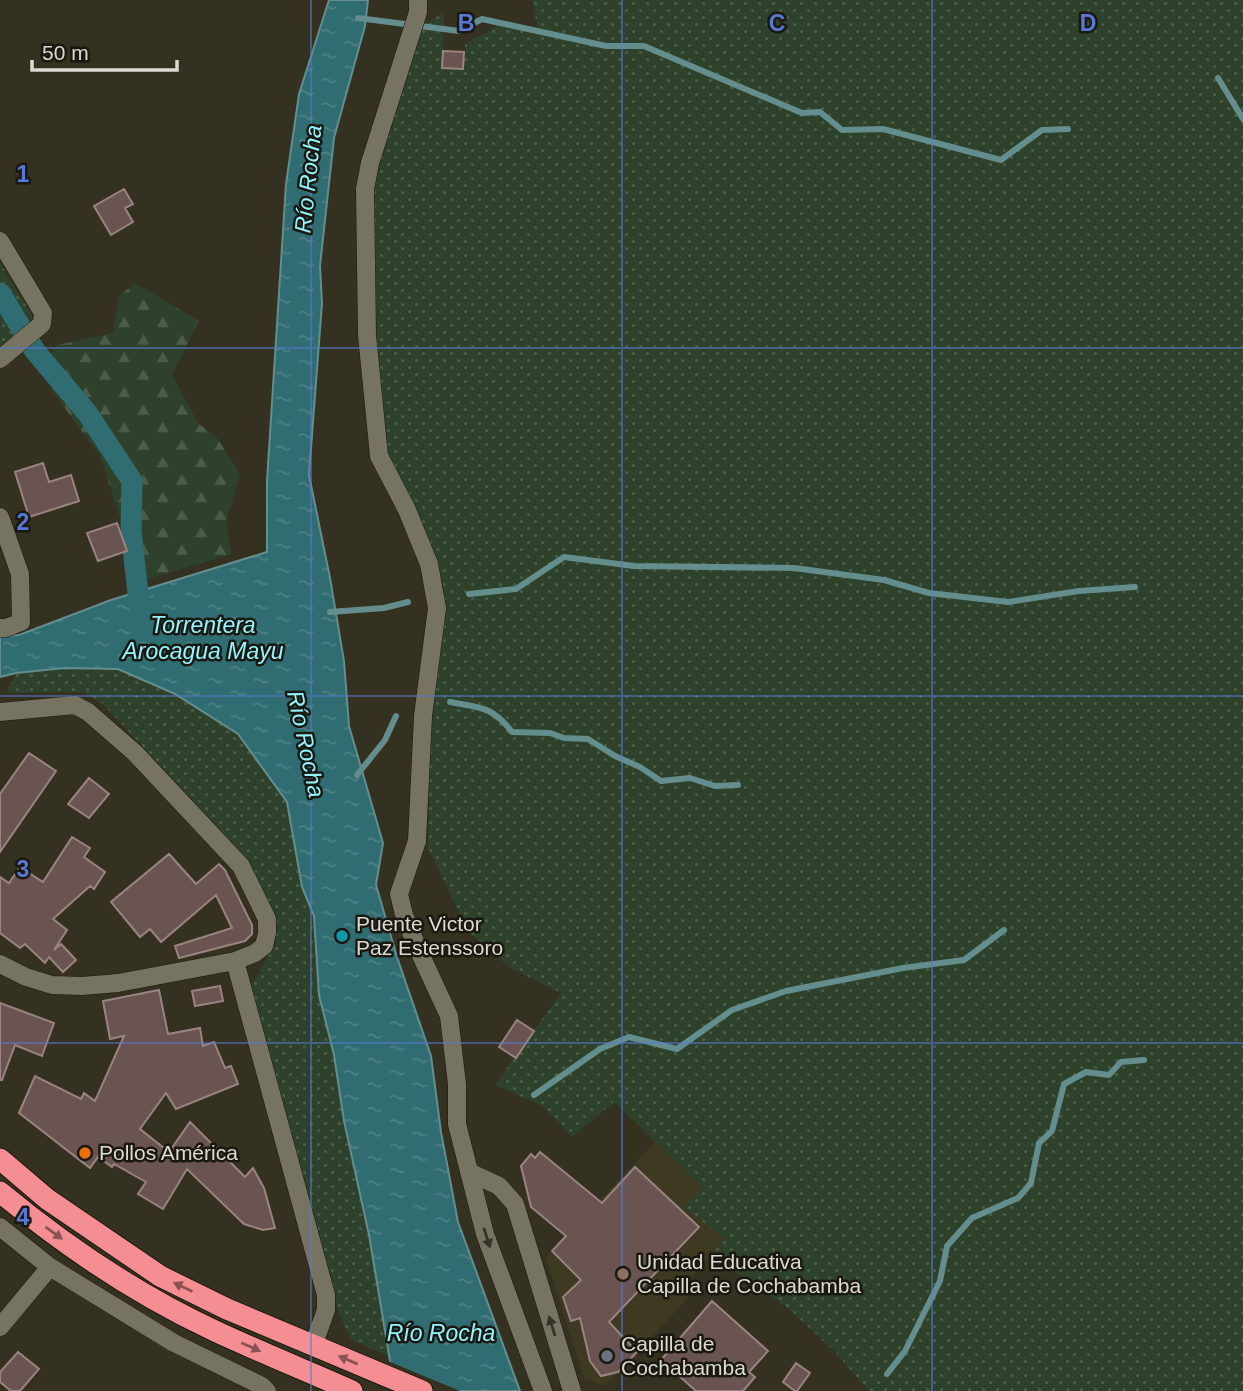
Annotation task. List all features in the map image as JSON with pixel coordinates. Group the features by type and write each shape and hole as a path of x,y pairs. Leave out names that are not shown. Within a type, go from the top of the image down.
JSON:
{"highway":[{"path":"0,1159 47,1199 160,1276 227,1309 422,1391"},
{"path":"0,1192 82,1253 146,1294 213,1330 352,1391"}],"street":[{"path":"418,0 418,12 370,163 365,189 367,335 379,456 407,510 429,564 437,608 423,716 417,841 399,894 413,938 449,1016 457,1084 457,1124 469,1172 485,1234 543,1391"},
{"path":"0,241 43,313 42,324 0,359"},
{"path":"0,517 20,574 21,622 0,628"},
{"path":"0,712 75,705 88,712 135,753 241,866 267,919 264,946 255,953 235,961 118,983 52,985 26,977 0,964"},
{"path":"235,961 326,1296 326,1310 313,1346"},
{"path":"469,1172 499,1186 515,1204 572,1391"},
{"path":"0,1227 50,1267 174,1343 262,1386 267,1391"},
{"path":"0,1326 50,1267"}],"shaded area":[{"name":"Unidad Educativa Capilla de Cochabamba","path":"656,1141 703,1186 725,1239 681,1290 688,1298 605,1386 584,1379 546,1258"}],"green space":[{"path":"532,0 1243,0 1243,1391 869,1391 834,1351 789,1309 711,1255 725,1238 686,1210 685,1205 702,1186 614,1102 572,1137 543,1106 495,1085 561,993 510,968 468,931 428,848 430,747 439,648 436,561 425,531 388,457 373,334 372,180 420,28 444,12 442,68 462,69 465,44 503,23 538,30"},
{"path":"0,263 32,315 31,325 0,347"},
{"path":"135,283 199,321 172,375 198,423 218,439 240,475 226,522 231,554 141,581 100,456 51,389 48,358 57,345 113,333 119,296"},
{"path":"65,668 118,669 175,694 238,734 287,802 302,887 314,916 319,995 334,1055 390,1356 351,1340 338,1311 251,998 252,984 276,943 277,917 241,852 103,704 83,692 6,693 16,673"}],"water":[{"name":"Río Rocha","path":"329,0 368,0 365,26 334,138 320,266 322,303 309,475 344,661 349,726 383,843 376,885 431,1056 441,1132 458,1222 520,1391 395,1391 369,1235 344,1121 334,1055 319,995 314,916 302,887 287,802 238,734 175,694 118,669 65,668 0,677 0,636 19,635 111,600 267,552 267,481 286,184 299,94"}],"pier":[{"path":"388,1361 460,1391 392,1391"}],"building":[{"path":"443,51 464,52 463,69 442,68"},
{"path":"124,189 133,204 125,208 133,222 111,235 94,206"},
{"path":"43,463 49,482 71,475 79,501 29,517 15,472"},
{"path":"117,523 127,551 98,561 87,533"},
{"path":"29,753 56,771 0,852 0,794"},
{"path":"89,778 109,794 89,818 68,804"},
{"path":"72,837 90,848 84,857 105,872 94,889 90,886 53,919 67,930 54,950 61,944 76,960 63,972 49,957 45,963 25,944 20,948 0,933 0,877 9,883 20,867 43,882"},
{"path":"169,854 196,884 219,864 225,870 252,925 252,934 245,941 179,958 175,946 232,928 216,895 161,942 150,929 140,937 111,902"},
{"path":"220,986 223,1001 195,1006 192,991"},
{"path":"159,990 168,1034 200,1028 203,1046 214,1042 225,1068 231,1066 238,1084 176,1109 166,1093 140,1129 169,1152 190,1122 245,1177 253,1168 264,1188 275,1228 263,1230 244,1224 187,1169 163,1209 138,1194 146,1182 114,1164 112,1167 98,1157 90,1168 19,1113 35,1076 81,1099 84,1093 95,1101 124,1036 110,1039 103,1001"},
{"path":"0,1003 54,1023 42,1056 15,1045 2,1080 0,1080"},
{"path":"517,1020 534,1031 516,1058 499,1047"},
{"path":"540,1152 602,1203 635,1167 699,1227 609,1322 637,1352 618,1372 601,1376 590,1361 580,1318 571,1321 563,1297 581,1280 552,1251 566,1236 531,1207 521,1166 531,1154 535,1158"},
{"path":"712,1301 768,1351 749,1372 755,1377 743,1391 696,1391 661,1360"},
{"path":"18,1352 39,1369 20,1391 11,1391 0,1382 0,1372"},
{"path":"796,1363 810,1373 795,1391 783,1382"}],"waterway":[{"path":"358,18 459,31 482,19 606,46 644,46 802,113 820,112 842,130 883,129 1001,160 1042,130 1068,129"},
{"path":"1218,78 1243,119"},
{"name":"Torrentera Arocagua Mayu","path":"0,293 35,351 88,414 132,481 131,531 141,620"},
{"path":"469,594 516,589 564,557 634,566 794,568 884,580 929,593 1008,602 1079,591 1135,587"},
{"path":"330,612 384,608 408,602"},
{"path":"450,702 485,709 498,717 512,732 550,733 564,738 588,739 661,781 690,778 715,786 738,785"},
{"path":"357,775 385,740 396,716"},
{"path":"534,1095 600,1049 629,1037 677,1049 732,1010 786,991 903,968 964,960 1004,930"},
{"path":"887,1374 905,1351 940,1281 947,1246 972,1218 1018,1198 1031,1183 1039,1143 1052,1131 1064,1084 1086,1072 1109,1075 1121,1062 1144,1060"}],"place":[{"name":"Puente Victor Paz Estenssoro","path":"342,936"},
{"name":"Pollos América","path":"85,1153"},
{"name":"Unidad Educativa Capilla de Cochabamba","path":"623,1274"},
{"name":"Capilla de Cochabamba","path":"607,1356"}]}
